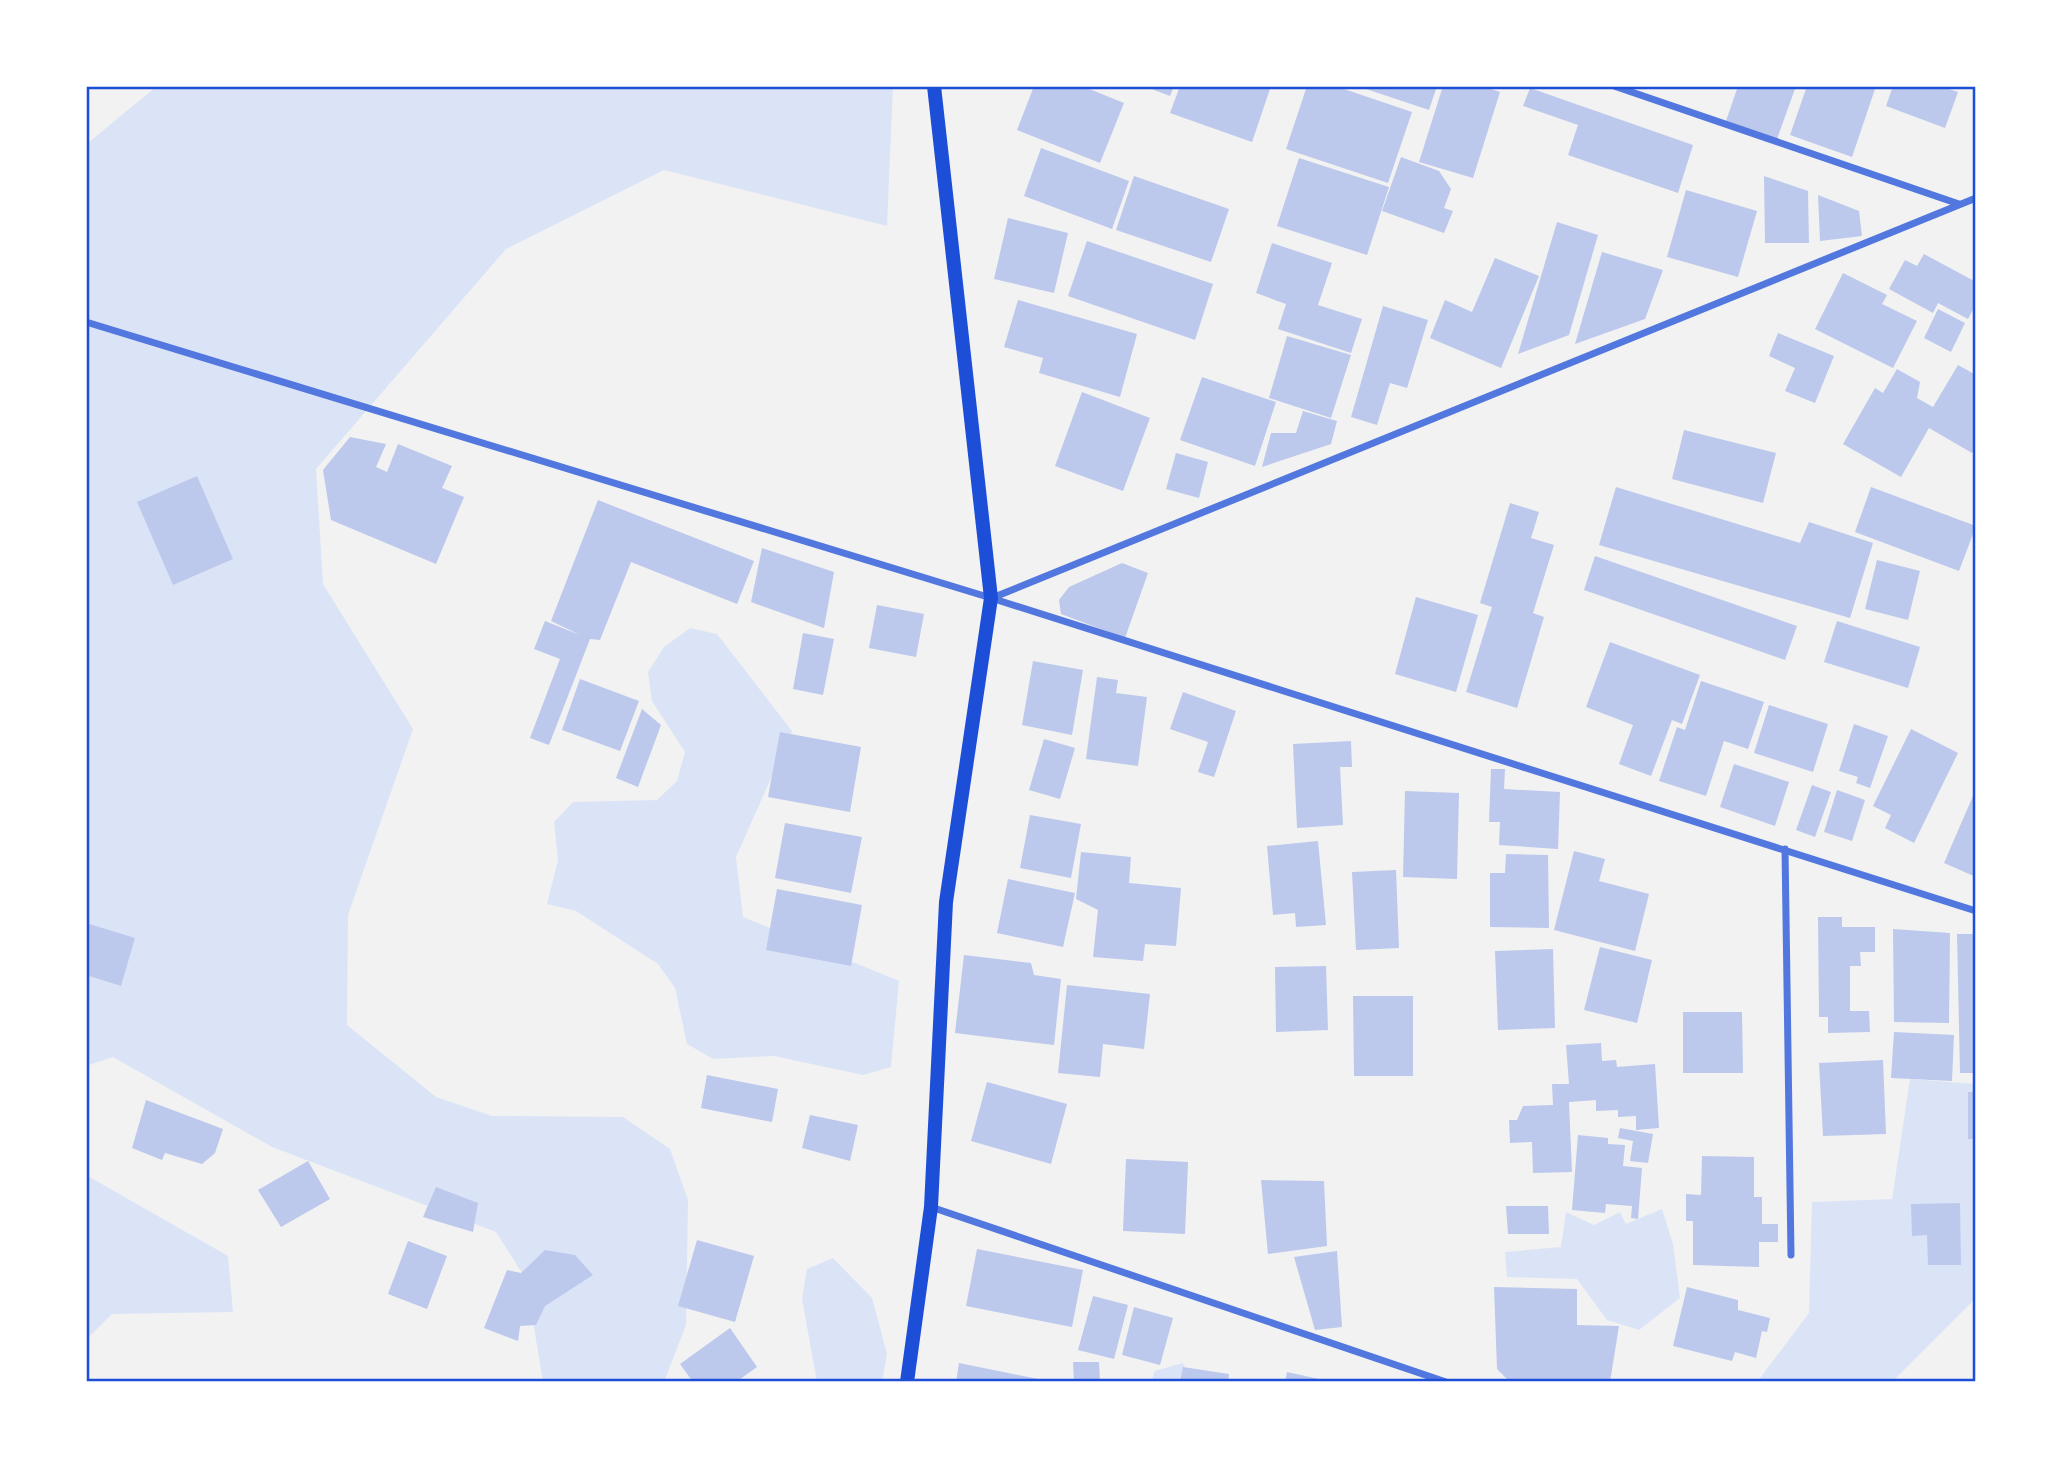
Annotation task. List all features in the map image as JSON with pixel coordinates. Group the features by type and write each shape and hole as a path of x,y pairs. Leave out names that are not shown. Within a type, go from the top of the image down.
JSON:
{"main road":[{"path":"907,1382 931,1207 946,902 991,598 934,86"}],"street":[{"path":"1614,86 1959,204"},
{"path":"991,598 1976,198"},
{"path":"86,322 991,598 1976,911"},
{"path":"1785,849 1791,1255"},
{"path":"931,1207 1446,1382"}],"shaded area":[{"path":"157,86 893,86 887,226 664,170 506,249 316,469 323,584 413,729 348,915 347,1025 436,1097 492,1116 623,1117 670,1149 688,1200 686,1325 664,1382 543,1382 526,1279 496,1232 272,1147 113,1057 86,1066 86,141 89,142"},
{"path":"690,628 717,634 792,731 736,857 743,917 899,981 891,1067 863,1075 774,1056 713,1059 687,1044 675,988 658,964 576,911 547,904 558,860 554,822 573,802 657,800 677,781 685,752 652,701 648,672 664,647"},
{"path":"1910,1079 1976,1084 1976,1298 1892,1382 1757,1382 1809,1313 1812,1202 1892,1199"},
{"path":"86,1175 228,1256 233,1312 112,1314 86,1340"},
{"path":"1662,1209 1673,1244 1680,1298 1639,1330 1607,1320 1577,1279 1507,1277 1505,1252 1561,1247 1566,1212 1594,1225 1620,1212 1626,1224"},
{"path":"833,1258 872,1298 887,1354 882,1382 817,1382 802,1299 807,1269"},
{"path":"1183,1363 1190,1382 1151,1382 1155,1371"}],"building":[{"path":"1034,86 1082,86 1124,103 1100,163 1017,130"},
{"path":"1144,86 1174,86 1170,96"},
{"path":"1180,86 1271,86 1252,142 1170,113"},
{"path":"1307,86 1335,86 1412,112 1388,183 1286,149"},
{"path":"1357,86 1437,86 1429,110"},
{"path":"1443,86 1482,86 1500,92 1473,178 1419,162"},
{"path":"1738,86 1796,86 1777,139 1726,121"},
{"path":"1807,86 1876,86 1852,157 1790,135"},
{"path":"1893,86 1940,86 1958,92 1945,128 1886,106"},
{"path":"1530,88 1693,145 1678,193 1568,155 1578,125 1523,106"},
{"path":"1041,148 1129,181 1112,229 1024,196"},
{"path":"1401,157 1439,171 1451,189 1444,208 1453,211 1444,233 1382,211"},
{"path":"1299,158 1389,187 1367,255 1277,226"},
{"path":"1134,176 1229,209 1211,262 1116,230"},
{"path":"1764,176 1808,191 1809,243 1765,243"},
{"path":"1686,190 1757,211 1738,277 1667,257"},
{"path":"1818,195 1859,211 1862,236 1820,241"},
{"path":"1008,218 1068,233 1054,293 994,279"},
{"path":"1557,222 1598,235 1569,335 1518,354"},
{"path":"1087,241 1213,284 1195,340 1068,296"},
{"path":"1272,243 1332,263 1318,305 1362,319 1351,353 1278,329 1286,304 1256,293"},
{"path":"1602,252 1663,270 1645,319 1575,344"},
{"path":"1924,254 1976,282 1976,304 1968,319 1938,303 1933,313 1889,289 1905,260 1917,266"},
{"path":"1495,258 1539,276 1501,368 1430,338 1445,300 1472,312"},
{"path":"1843,273 1887,295 1882,304 1917,321 1893,368 1815,329"},
{"path":"1018,300 1137,334 1120,397 1039,373 1043,358 1004,347"},
{"path":"1383,306 1428,320 1407,388 1390,383 1377,425 1351,417"},
{"path":"1938,309 1965,323 1951,352 1924,338"},
{"path":"1778,333 1834,356 1815,403 1785,391 1795,368 1769,356"},
{"path":"1287,336 1351,355 1331,418 1269,398"},
{"path":"1958,365 1976,375 1976,445 1972,453 1929,428 1901,477 1843,444 1875,388 1883,393 1897,369 1920,382 1917,398 1933,407"},
{"path":"1202,377 1276,402 1255,466 1180,440"},
{"path":"1082,392 1150,418 1123,491 1055,466"},
{"path":"1303,411 1337,421 1331,444 1262,467 1271,433 1296,433"},
{"path":"1684,430 1776,453 1763,503 1672,479"},
{"path":"350,437 386,444 376,467 387,472 398,444 452,466 442,488 464,497 436,564 331,520 323,470"},
{"path":"1176,453 1208,462 1199,498 1166,489"},
{"path":"197,476 233,559 173,585 137,502"},
{"path":"1616,487 1800,543 1809,522 1873,543 1850,618 1599,545"},
{"path":"1871,487 1976,526 1959,571 1855,532"},
{"path":"598,500 754,561 737,604 631,562 600,640 590,639 549,745 530,738 560,659 534,649 545,621 580,635 551,621"},
{"path":"1510,503 1539,512 1531,538 1554,545 1533,613 1544,617 1517,708 1466,692 1492,607 1480,603"},
{"path":"762,548 834,572 824,628 751,602"},
{"path":"1595,556 1797,626 1785,660 1584,590"},
{"path":"1877,560 1920,571 1908,620 1865,609"},
{"path":"1122,563 1148,573 1125,638 1061,614 1059,600 1069,587"},
{"path":"1416,597 1478,615 1456,692 1395,674"},
{"path":"877,605 924,614 916,657 869,648"},
{"path":"1837,621 1920,647 1908,688 1824,662"},
{"path":"803,633 834,639 823,695 793,689"},
{"path":"1610,642 1700,675 1682,724 1672,720 1651,776 1619,764 1633,725 1586,707"},
{"path":"1033,661 1083,670 1072,735 1022,725"},
{"path":"1097,677 1118,680 1116,693 1147,697 1138,766 1086,759"},
{"path":"580,679 639,701 620,751 562,730"},
{"path":"1701,681 1764,702 1748,749 1724,741 1706,796 1659,781 1677,727 1685,730"},
{"path":"1183,692 1236,711 1214,777 1198,772 1208,742 1170,729"},
{"path":"1769,705 1828,724 1813,772 1754,753"},
{"path":"642,709 661,725 638,787 616,778"},
{"path":"1854,724 1888,736 1870,788 1856,783 1858,777 1839,771"},
{"path":"1911,729 1958,753 1914,843 1885,828 1891,815 1873,806"},
{"path":"780,732 861,747 850,812 768,797"},
{"path":"1044,739 1075,748 1060,799 1029,790"},
{"path":"1351,741 1352,767 1340,767 1343,825 1297,828 1293,744"},
{"path":"1734,764 1789,782 1775,826 1720,807"},
{"path":"1491,769 1505,769 1504,789 1560,792 1558,849 1499,845 1500,822 1489,822"},
{"path":"1812,785 1831,792 1815,837 1796,830"},
{"path":"1976,789 1976,877 1944,863"},
{"path":"1837,790 1865,800 1852,841 1824,832"},
{"path":"1405,791 1459,793 1457,879 1403,877"},
{"path":"1030,815 1081,824 1071,878 1020,868"},
{"path":"785,823 862,837 851,893 775,878"},
{"path":"1318,841 1326,925 1296,927 1295,913 1273,915 1267,846"},
{"path":"1574,851 1605,859 1599,881 1649,894 1635,951 1554,930"},
{"path":"1081,852 1131,857 1129,883 1181,888 1176,946 1145,944 1143,961 1093,957 1098,910 1076,899"},
{"path":"1506,854 1548,855 1549,928 1490,927 1490,873 1505,873"},
{"path":"1396,870 1399,948 1356,950 1352,872"},
{"path":"1008,879 1075,893 1063,947 997,933"},
{"path":"777,889 862,905 851,966 766,950"},
{"path":"1818,917 1842,917 1842,927 1875,927 1875,952 1860,952 1861,966 1850,966 1850,1011 1869,1011 1870,1032 1828,1033 1828,1017 1819,1017"},
{"path":"86,923 135,938 121,986 86,975"},
{"path":"1893,929 1950,933 1949,1023 1894,1022"},
{"path":"1957,934 1976,934 1976,1073 1960,1073"},
{"path":"1600,947 1652,960 1637,1023 1584,1010"},
{"path":"1553,949 1555,1028 1498,1030 1495,951"},
{"path":"964,955 1031,963 1034,975 1061,979 1054,1045 955,1033"},
{"path":"1326,966 1328,1030 1276,1032 1275,967"},
{"path":"1067,985 1150,994 1144,1049 1103,1044 1100,1077 1058,1073"},
{"path":"1353,996 1413,996 1413,1076 1354,1076"},
{"path":"1683,1012 1742,1012 1743,1073 1683,1073"},
{"path":"1894,1032 1954,1035 1952,1081 1891,1078"},
{"path":"1601,1043 1602,1061 1616,1060 1617,1067 1655,1064 1659,1128 1636,1130 1636,1116 1618,1117 1618,1110 1596,1111 1596,1100 1569,1102 1572,1172 1533,1173 1532,1142 1510,1143 1509,1120 1517,1120 1523,1106 1553,1105 1552,1084 1569,1084 1566,1045"},
{"path":"1883,1060 1886,1134 1823,1136 1819,1063"},
{"path":"707,1075 778,1089 772,1122 701,1108"},
{"path":"987,1082 1067,1104 1051,1164 971,1141"},
{"path":"1968,1092 1976,1092 1976,1139 1968,1139"},
{"path":"146,1100 223,1129 215,1153 202,1164 165,1153 162,1160 132,1148"},
{"path":"810,1115 858,1125 850,1161 802,1148"},
{"path":"1620,1128 1653,1134 1648,1163 1630,1161 1633,1141 1618,1138"},
{"path":"1578,1135 1608,1138 1608,1144 1625,1145 1623,1166 1642,1168 1638,1219 1631,1218 1632,1206 1606,1204 1605,1213 1572,1210"},
{"path":"1702,1156 1754,1157 1754,1197 1762,1197 1762,1224 1778,1224 1778,1242 1759,1242 1759,1267 1693,1265 1693,1221 1686,1221 1686,1194 1701,1195"},
{"path":"1126,1159 1188,1162 1185,1234 1123,1231"},
{"path":"308,1161 330,1199 281,1227 258,1190"},
{"path":"1261,1180 1324,1181 1327,1246 1268,1254"},
{"path":"436,1187 478,1203 473,1232 423,1217"},
{"path":"1960,1203 1961,1265 1928,1265 1927,1235 1912,1236 1911,1204"},
{"path":"1506,1206 1548,1206 1549,1234 1508,1234"},
{"path":"697,1240 754,1256 735,1322 678,1306"},
{"path":"408,1241 447,1256 427,1309 388,1294"},
{"path":"977,1249 1083,1270 1072,1327 966,1306"},
{"path":"545,1250 575,1255 593,1275 545,1306 536,1325 520,1326 518,1341 484,1328 507,1270 521,1273"},
{"path":"1337,1251 1342,1327 1315,1330 1294,1257"},
{"path":"1494,1287 1577,1289 1577,1325 1619,1326 1610,1382 1510,1382 1497,1369"},
{"path":"1687,1287 1738,1300 1738,1310 1770,1318 1767,1332 1762,1331 1756,1358 1735,1352 1732,1361 1673,1346"},
{"path":"1093,1296 1128,1305 1114,1359 1078,1350"},
{"path":"1134,1307 1173,1318 1160,1365 1122,1355"},
{"path":"730,1328 757,1367 736,1382 693,1382 680,1364"},
{"path":"1073,1362 1099,1362 1100,1382 1074,1382"},
{"path":"959,1363 1038,1379 1037,1382 956,1382"},
{"path":"1183,1367 1229,1374 1228,1382 1180,1382"},
{"path":"1287,1372 1328,1381 1328,1382 1285,1382"}]}
